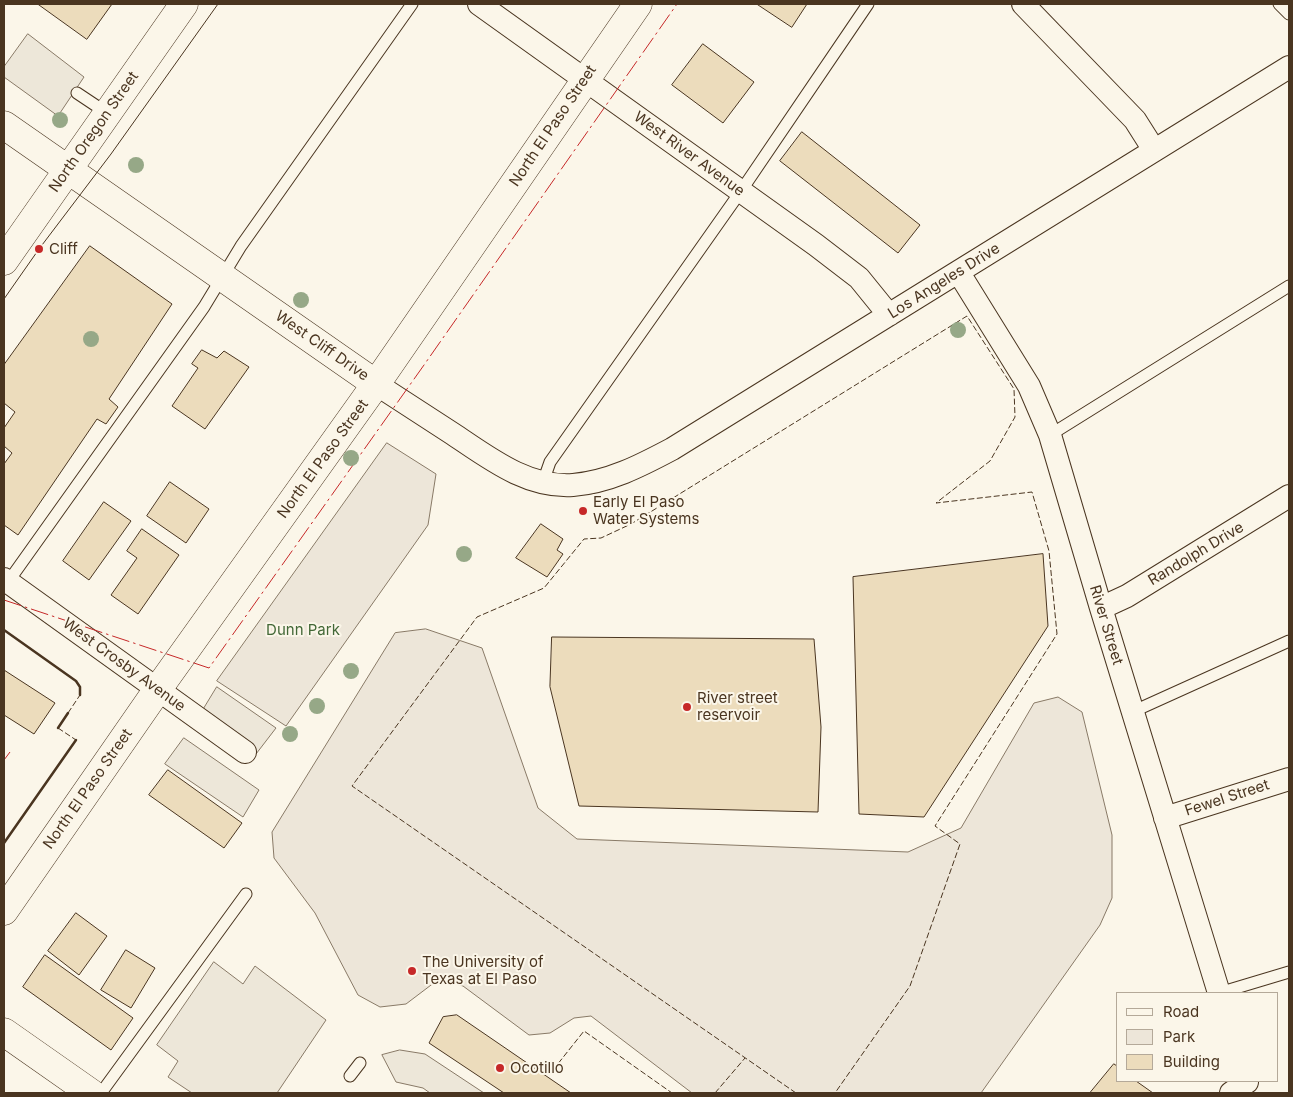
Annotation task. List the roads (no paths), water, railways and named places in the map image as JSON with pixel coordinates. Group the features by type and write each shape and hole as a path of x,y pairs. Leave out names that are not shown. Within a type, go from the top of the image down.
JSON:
{"street":[{"name":"North Oregon Street","path":"4,261 184,4"},
{"name":"West River Avenue","path":"479,4 816,245 859,278 889,315"},
{"name":"North El Paso Street","path":"4,911 158,689 376,384 638,4"},
{"path":"1023,4 1134,120 1154,150"},
{"name":"Los Angeles Drive","path":"592,482 617,476 672,449 1289,67"},
{"name":"West Cliff Drive","path":"4,125 376,384 501,465 523,476 558,485 592,482"},
{"name":"River Street","path":"959,273 1029,386 1050,435 1100,608 1219,992"},
{"name":"Randolph Drive","path":"1100,608 1126,596 1289,496"},
{"name":"West Crosby Avenue","path":"6,581 245,752"},
{"name":"Fewel Street","path":"1165,818 1289,779"},
{"path":"4,1032 91,1093"}],"lane":[{"path":"6,581 204,307 241,246 412,4"},
{"path":"543,482 550,462 741,191 868,4"},
{"path":"1279,4 1289,14"},
{"path":"77,93 107,113"},
{"path":"1050,435 1289,286"},
{"path":"1132,712 1289,641"},
{"path":"101,1093 246,894"},
{"path":"1222,992 1289,972"},
{"path":"350,1076 360,1063"}],"tram line":[{"path":"4,299 218,4"}],"place":[{"name":"Cliff","path":"39,249"},
{"name":"Early El Paso Water Systems","path":"583,511"},
{"name":"River street reservoir","path":"687,707"},
{"name":"The University of Texas at El Paso","path":"412,971"},
{"name":"Ocotillo","path":"500,1068"}],"park label":[{"name":"Dunn Park","path":"303,630"}]}
